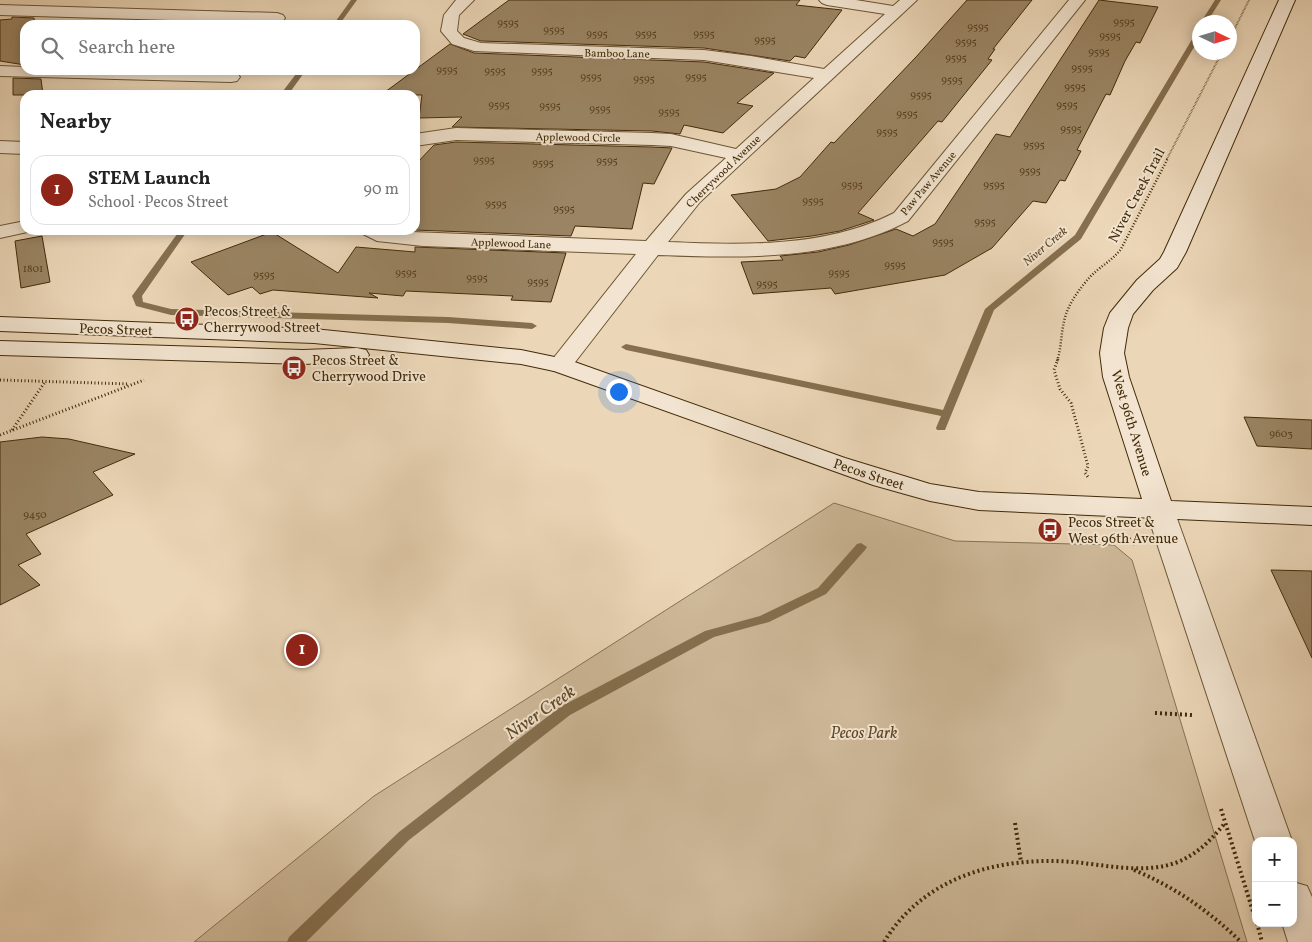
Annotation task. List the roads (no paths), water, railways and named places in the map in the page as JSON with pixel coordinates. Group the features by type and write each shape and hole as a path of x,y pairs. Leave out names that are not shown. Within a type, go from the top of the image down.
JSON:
{"street":[{"name":"Bamboo Lane","path":"466,0 453,13 449,28 452,37 462,43 481,48 704,55 828,75"},
{"path":"827,0 903,6"},
{"name":"Paw Paw Avenue","path":"653,247 710,251 764,249 859,234 892,223 901,217 1078,0"},
{"name":"West 96th Avenue","path":"1273,837 1160,510 1116,377 1112,353 1116,328 1122,313 1131,300 1169,263 1175,252 1287,0"},
{"name":"Cherrywood Avenue","path":"560,365 694,198 903,6"},
{"path":"0,10 279,16"},
{"path":"0,71 20,71"},
{"path":"221,90 233,75"},
{"name":"Applewood Circle","path":"420,139 456,134 652,139 671,140 739,155"},
{"path":"0,147 20,148"},
{"path":"0,232 20,229"},
{"name":"Applewood Lane","path":"382,235 423,240 653,247"},
{"name":"Pecos Street","path":"0,324 314,336 521,358 560,365 844,466 942,496 979,501 1312,516"},
{"name":"Pecos Street","path":"0,348 303,357 441,351"},
{"path":"1297,910 1308,942"}],"waterway":[{"path":"340,20 354,0"},
{"name":"Niver Creek","path":"1208,15 1218,0"},
{"name":"Niver Creek","path":"941,428 990,309 1078,237 1192,45"},
{"path":"288,90 299,75"},
{"path":"180,235 137,296 139,304 171,312 448,320 532,326"},
{"path":"626,347 946,414"},
{"name":"Niver Creek","path":"295,942 404,836 565,711 710,634 764,619 822,591 861,547"}],"place":[{"name":"Pecos Street & Cherrywood Street","path":"187,319"},
{"name":"Pecos Street & Cherrywood Drive","path":"294,368"},
{"name":"Pecos Street & West 96th Avenue","path":"1050,530"},
{"name":"STEM Launch","path":"302,650"}],"park label":[{"name":"Pecos Park","path":"864,732"}]}
